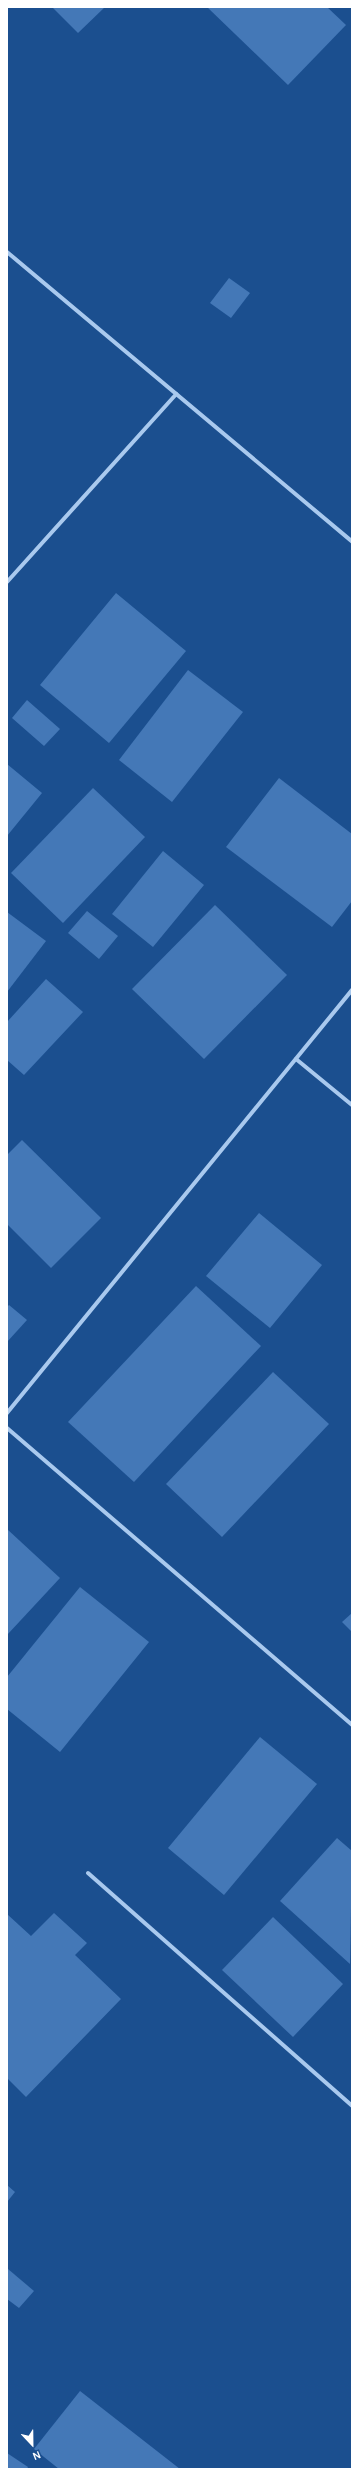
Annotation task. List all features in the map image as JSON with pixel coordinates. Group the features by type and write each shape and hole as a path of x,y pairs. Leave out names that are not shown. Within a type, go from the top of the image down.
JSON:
{"street":[{"path":"7,252 352,542"},
{"path":"7,582 176,394"},
{"path":"7,1413 352,990"},
{"path":"296,1059 352,1105"},
{"path":"7,1428 352,1725"},
{"path":"88,1873 352,2106"}],"building":[{"path":"52,7 105,7 78,33"},
{"path":"207,7 327,7 346,25 288,85"},
{"path":"229,278 250,293 231,318 210,303"},
{"path":"116,593 186,651 109,743 40,685"},
{"path":"188,670 243,712 172,802 119,760"},
{"path":"27,700 60,729 44,746 12,718"},
{"path":"7,764 42,793 7,836"},
{"path":"279,778 352,834 352,901 332,927 226,847"},
{"path":"93,788 145,837 63,923 11,873"},
{"path":"163,851 204,885 153,947 112,914"},
{"path":"215,905 287,975 204,1059 132,989"},
{"path":"87,911 118,936 99,959 68,933"},
{"path":"7,912 46,941 7,992"},
{"path":"46,979 83,1012 24,1075 7,1060 7,1022"},
{"path":"22,1140 101,1218 51,1268 7,1224 7,1155"},
{"path":"259,1213 322,1265 270,1328 206,1276"},
{"path":"196,1286 261,1346 134,1482 68,1422"},
{"path":"9,1305 27,1320 7,1342 7,1307"},
{"path":"273,1372 329,1424 222,1537 166,1484"},
{"path":"7,1529 60,1578 7,1635"},
{"path":"80,1587 149,1642 60,1752 7,1709 7,1677"},
{"path":"352,1613 352,1632 342,1622"},
{"path":"260,1737 317,1784 224,1895 168,1848"},
{"path":"337,1838 352,1851 350,1964 280,1901"},
{"path":"54,1913 87,1943 75,1955 121,1999 26,2097 7,2078 7,1914 31,1936"},
{"path":"273,1917 343,1984 293,2037 222,1970"},
{"path":"7,2185 15,2192 7,2202"},
{"path":"8,2269 34,2291 19,2308 7,2299"},
{"path":"80,2391 180,2469 59,2469 34,2449"},
{"path":"7,2453 28,2467 27,2469 7,2469"}]}
